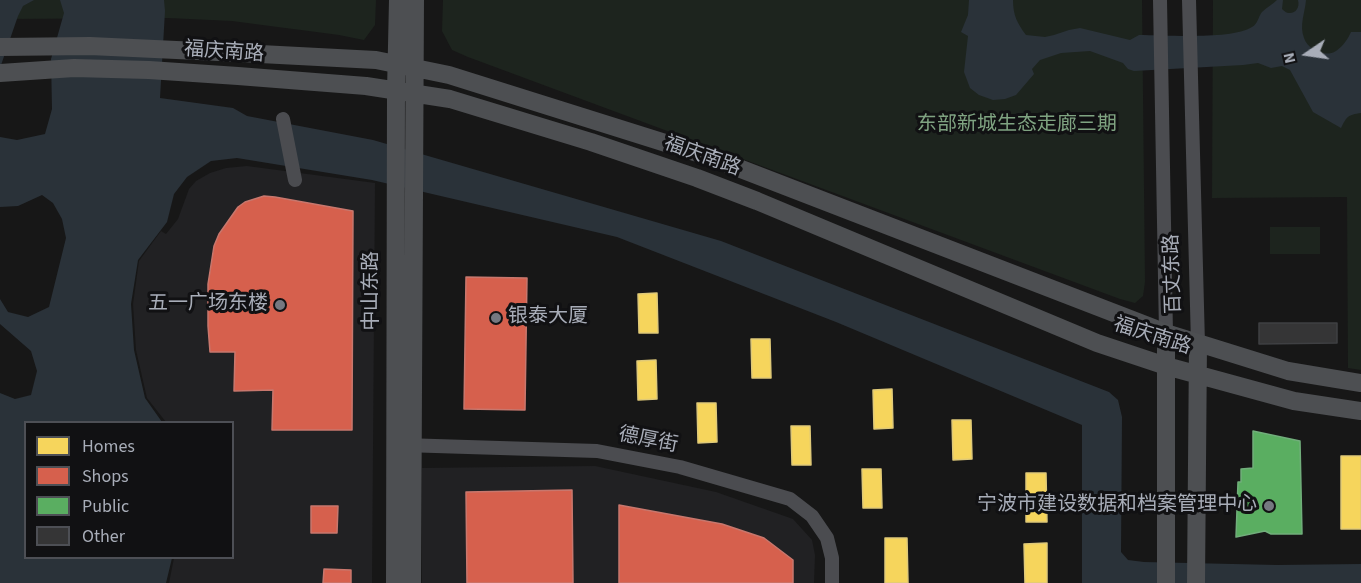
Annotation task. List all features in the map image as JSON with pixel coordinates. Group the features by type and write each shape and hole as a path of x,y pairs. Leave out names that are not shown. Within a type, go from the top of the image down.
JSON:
{"main road":[{"name":"中山东路","path":"398,0 405,66 404,445 412,583"},
{"name":"中山东路","path":"405,66 415,0"},
{"name":"福庆南路","path":"0,47 90,46 241,52 381,61 449,75 710,157 1198,344 1288,371 1361,383"},
{"name":"福庆南路","path":"0,73 74,68 149,70 366,86 450,99 591,142 697,178 1097,343 1166,366 1294,401 1361,411"},
{"name":"百丈东路","path":"1166,333 1166,583"},
{"name":"百丈东路","path":"1196,575 1198,344"},
{"name":"中山东路","path":"394,583 404,445"}],"street":[{"name":"百丈东路","path":"1160,0 1166,333"},
{"name":"百丈东路","path":"1189,0 1198,344"},
{"path":"283,119 295,180"},
{"name":"德厚街","path":"404,445 597,451 680,467 790,499 812,516 827,538 832,558 832,583"}],"shaded area":[{"path":"0,0 34,0 23,6 18,16 0,68"},
{"path":"60,0 164,0 160,98 233,108 247,116 373,140 721,241 1109,392 1118,400 1122,417 1121,552 1128,560 1277,565 1361,564 1361,583 1082,583 1082,425 836,322 617,237 372,180 237,158 211,161 187,177 174,194 167,222 138,260 131,304 134,350 145,398 161,421 24,421 24,559 172,559 166,583 0,583 0,393 15,399 31,395 37,371 31,351 0,324 0,299 8,312 28,317 49,307 66,238 62,219 53,203 42,195 18,206 0,207 0,137 17,140 45,134 52,109 51,59 64,13"},
{"path":"969,0 1013,0 1016,19 1026,35 1045,37 1080,28 1130,40 1139,35 1230,34 1254,26 1262,12 1277,0 1283,0 1282,9 1291,13 1298,7 1298,0 1306,0 1302,24 1303,33 1306,42 1317,52 1332,53 1343,45 1351,32 1361,32 1361,113 1348,117 1341,128 1313,112 1290,70 1282,66 1271,68 1258,63 1134,71 1128,69 1123,63 1090,51 1061,53 1040,60 1032,69 1034,74 1016,95 993,100 979,95 970,88 964,72 968,36 961,32 968,15"},
{"path":"247,166 375,183 372,583 169,583 174,559 234,559 234,421 165,421 147,398 136,350 133,304 139,261 161,231 166,234 178,219 189,189 196,181 226,168"},
{"path":"595,466 716,492 793,519 812,540 815,555 814,583 422,583 422,468"}],"green space":[{"path":"0,0 376,0 375,25 364,40 232,21 168,18 0,19"},
{"name":"东部新城生态走廊三期","path":"443,0 1142,0 1145,282 1143,296 1135,303 1120,299 468,57 452,50 442,31"},
{"path":"1213,0 1361,0 1361,370 1348,368 1347,197 1212,198"},
{"path":"1270,227 1320,227 1320,254 1270,254"}],"building: Homes":[{"path":"657,293 658,333 639,333 638,294"},
{"path":"751,339 770,339 771,378 752,378"},
{"path":"656,360 657,399 638,400 637,361"},
{"path":"892,389 893,428 874,429 873,390"},
{"path":"697,403 716,403 717,442 698,443"},
{"path":"952,420 971,420 972,459 953,460"},
{"path":"791,426 810,426 811,465 792,465"},
{"path":"1341,456 1361,456 1361,529 1341,529"},
{"path":"862,469 881,469 882,508 863,508"},
{"path":"1026,473 1046,473 1047,522 1026,522"},
{"path":"885,538 907,538 908,583 885,583"},
{"path":"1047,543 1047,583 1025,583 1024,544"}],"building: Shops":[{"name":"五一广场东楼","path":"264,196 353,211 352,430 272,430 273,390 234,391 235,352 210,352 208,284 214,246 219,234 238,207 245,202"},
{"name":"银泰大厦","path":"466,277 527,278 525,410 464,409"},
{"path":"572,490 573,583 467,583 466,492"},
{"path":"619,505 722,524 764,538 793,560 793,583 619,583"},
{"path":"311,506 338,506 337,533 311,533"},
{"path":"324,569 351,570 351,583 323,583"}],"building: Public":[{"name":"宁波市建设数据和档案管理中心","path":"1253,431 1300,441 1302,534 1271,534 1265,531 1236,537 1238,482 1241,482 1241,469 1253,468"}],"building: Other":[{"path":"1259,323 1337,323 1337,343 1259,344"}],"place":[{"name":"五一广场东楼","path":"280,305"},
{"name":"银泰大厦","path":"496,318"},
{"name":"宁波市建设数据和档案管理中心","path":"1269,506"}]}
